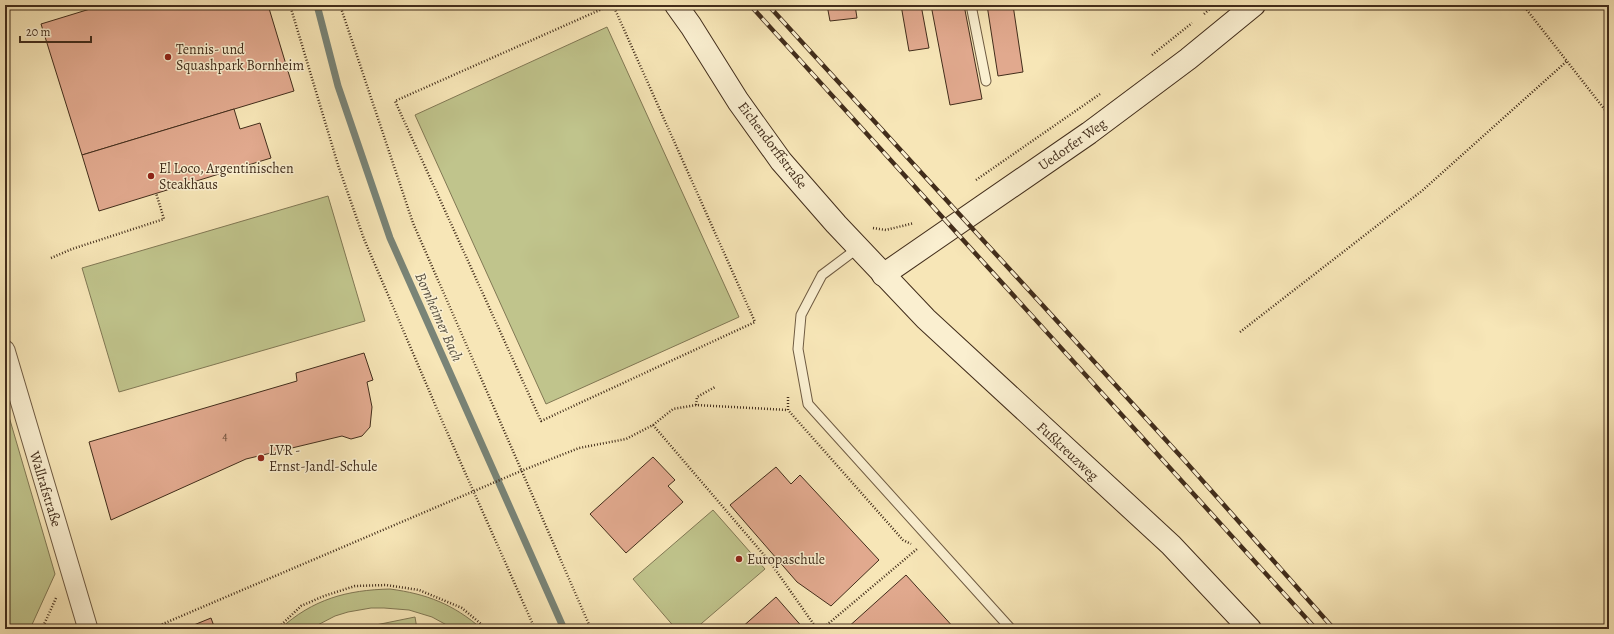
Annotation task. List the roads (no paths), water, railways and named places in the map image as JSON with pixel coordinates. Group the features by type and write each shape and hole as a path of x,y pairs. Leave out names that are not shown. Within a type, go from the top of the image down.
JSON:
{"street":[{"name":"Eichendorffstraße","path":"676,5 738,101 781,161 883,275"},
{"name":"Uedorfer Weg","path":"883,275 1089,133 1188,59 1254,5"},
{"name":"Fußkreuzweg","path":"883,275 926,320 1171,545 1250,629"},
{"name":"Wallrafstraße","path":"5,350 88,629"}],"lane":[{"path":"971,5 986,81"},
{"path":"858,248 822,275 801,315 798,349 808,404 926,534 938,550 1011,629"}],"waterway":[{"name":"Bornheimer Bach","path":"317,5 338,86 390,238 564,629"}],"railway":[{"path":"750,5 1316,629"},
{"path":"768,5 1185,461 1334,629"}],"place":[{"name":"Tennis- und Squashpark Bornheim","path":"168,57"},
{"name":"El Loco, Argentinischen Steakhaus","path":"151,176"},
{"name":"LVR - Ernst-Jandl-Schule","path":"261,458"},
{"name":"Europaschule","path":"739,559"}]}
